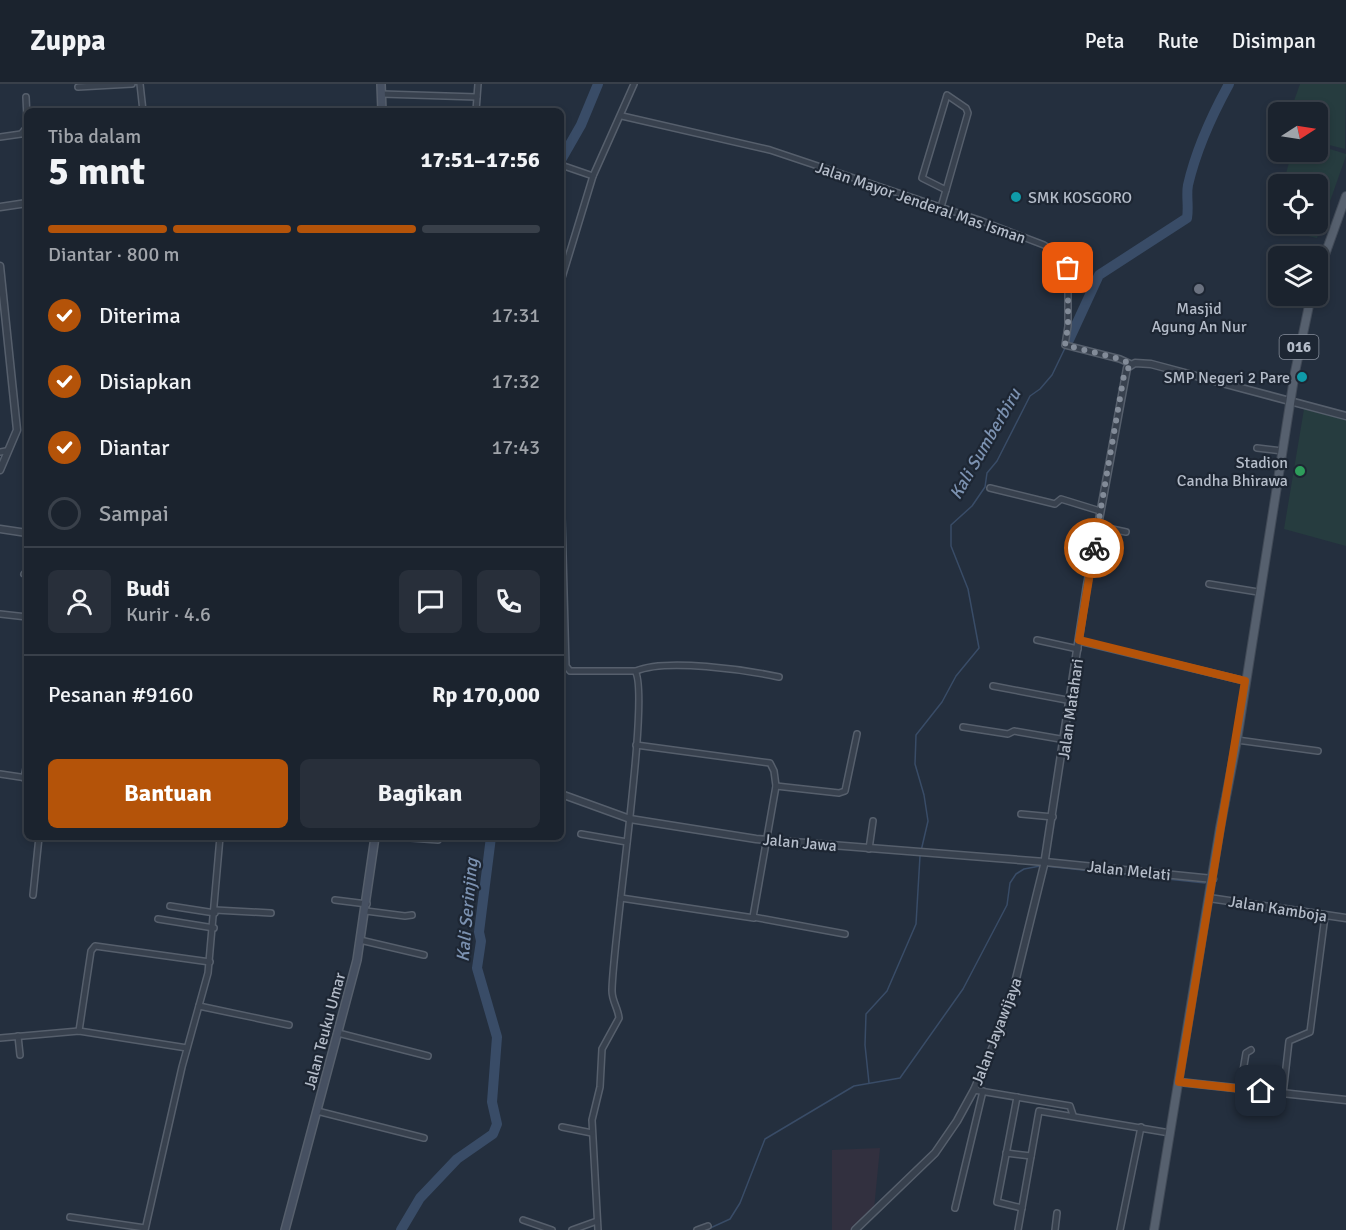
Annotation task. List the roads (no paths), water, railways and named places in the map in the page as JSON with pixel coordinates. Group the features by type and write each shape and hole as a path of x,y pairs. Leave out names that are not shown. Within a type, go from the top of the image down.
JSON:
{"main road":[{"path":"381,84 382,108"},
{"path":"1328,246 1346,196"},
{"name":"016","path":"1154,1230 1220,828 1237,740 1258,592 1290,399 1309,306"},
{"name":"Jalan Teuku Umar","path":"285,1230 338,1033 360,940 375,840"}],"street":[{"path":"78,87 132,84"},
{"path":"140,84 143,108"},
{"path":"476,108 478,84"},
{"path":"564,270 590,175 622,116 634,84"},
{"path":"382,93 477,97"},
{"path":"941,207 946,190 968,113 966,108 948,94 944,98 922,178 946,190"},
{"path":"26,97 27,108"},
{"name":"Jalan Mayor Jenderal Mas Isman","path":"622,116 770,150 941,207 1044,245 1063,258 1069,279 1066,345 1131,364"},
{"path":"0,137 21,134 24,130"},
{"path":"564,166 590,175"},
{"path":"0,207 24,203"},
{"path":"0,266 17,425 15,436 3,452 0,470"},
{"path":"1131,364 1151,364 1290,399 1346,416"},
{"name":"Jalan Matahari","path":"1044,865 1066,740 1079,640 1100,511 1124,375 1131,364"},
{"path":"1257,448 1282,451"},
{"path":"990,488 1054,504 1061,499 1100,511"},
{"path":"1098,526 1126,532"},
{"path":"0,529 24,533"},
{"path":"1209,584 1258,592"},
{"path":"564,592 566,666 570,671 636,671 649,666 736,669 779,677"},
{"path":"0,614 24,617"},
{"path":"1037,640 1078,649"},
{"path":"1079,640 1245,681"},
{"path":"598,1230 591,1133 600,1087 602,1049 619,1018 612,994 636,745 638,692 636,671"},
{"path":"993,686 1072,701"},
{"path":"963,727 1008,734 1014,731 1066,740"},
{"path":"776,786 839,793 845,791 857,734"},
{"path":"1237,740 1318,751"},
{"path":"636,745 767,762 773,768 776,786 754,918"},
{"path":"0,774 24,778"},
{"name":"Jalan Jawa","path":"564,795 630,819 766,839 1044,865"},
{"path":"1021,814 1053,817"},
{"path":"869,849 873,821"},
{"path":"582,834 627,842"},
{"path":"33,894 39,840"},
{"path":"69,1217 145,1229 187,1048 210,962 220,840"},
{"name":"Jalan Melati","path":"1044,865 1213,879"},
{"name":"Jalan Jayawijaya","path":"855,1230 935,1154 974,1090 1001,1028 1013,991 1044,865"},
{"path":"621,898 845,934"},
{"name":"Jalan Kamboja","path":"1209,898 1346,918"},
{"path":"335,900 366,908 412,915"},
{"path":"170,906 271,914"},
{"path":"1283,1094 1289,1041 1310,1032 1324,916"},
{"path":"158,919 214,928"},
{"path":"360,940 424,955"},
{"path":"79,1032 91,951 95,946 210,962"},
{"path":"199,1006 289,1025"},
{"path":"0,1038 79,1032 187,1048"},
{"path":"338,1033 428,1056"},
{"path":"18,1036 20,1055"},
{"path":"1240,1089 1246,1053 1251,1050"},
{"path":"1179,1082 1346,1100"},
{"path":"974,1090 1070,1106 1073,1115"},
{"path":"955,1208 983,1091"},
{"path":"1017,1097 997,1202 1022,1208"},
{"path":"317,1111 424,1138"},
{"path":"1018,1230 1039,1111 1170,1133"},
{"path":"562,1127 591,1133"},
{"path":"1120,1230 1141,1128"},
{"path":"1006,1153 1031,1156"},
{"path":"1055,1230 1057,1213"},
{"path":"523,1220 552,1230"},
{"path":"572,1230 597,1221"},
{"path":"697,1230 708,1226"}],"waterway":[{"name":"Kali Serinjing","path":"564,155 581,125 598,84"},
{"name":"Kali Sumberbiru","path":"1069,340 1099,275 1187,218 1188,185 1195,159 1229,84"},
{"name":"Kali Sumberbiru","path":"921,851 928,821 924,795 915,764 916,735 942,702 956,676 979,648 968,589 951,546 951,525 972,506 985,487 987,473 997,461 1030,396 1040,389 1052,375 1066,346"},
{"name":"Kali Serinjing","path":"401,1230 420,1198 457,1159 493,1134 497,1124 492,1102 497,1037 477,968 481,941 479,932 491,840"},
{"name":"Kali Sumberbiru","path":"869,1083 865,1045 866,1014 887,991 916,924 920,856"},
{"path":"706,1230 730,1219 740,1203 765,1139 854,1086 900,1078 963,989 1007,905 1010,883 1016,874 1024,869 1040,866"},
{"path":"1045,866 1205,883"}],"place":[{"name":"SMK KOSGORO","path":"1016,197"},
{"name":"Masjid Agung An Nur","path":"1199,289"},
{"name":"SMP Negeri 2 Pare","path":"1302,377"},
{"name":"Stadion Candha Bhirawa","path":"1300,471"}]}
